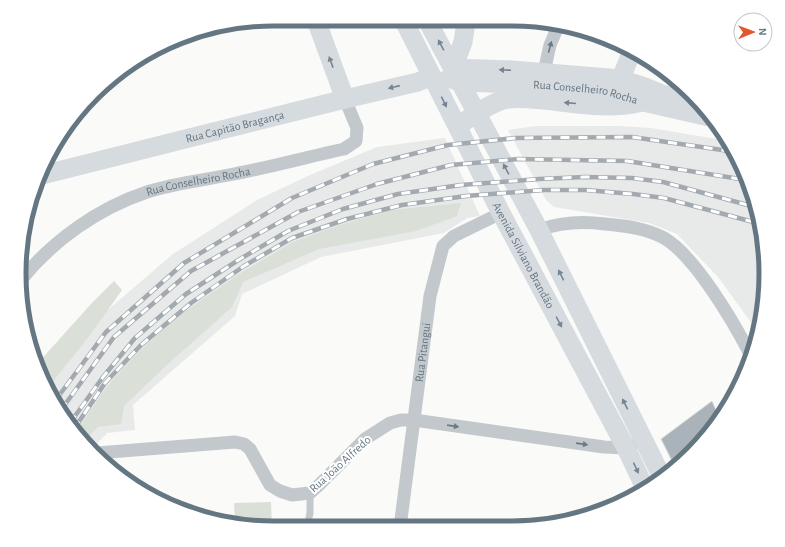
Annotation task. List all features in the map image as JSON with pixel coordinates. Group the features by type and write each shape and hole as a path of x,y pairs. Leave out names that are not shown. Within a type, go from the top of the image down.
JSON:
{"main road":[{"path":"318,26 345,99"},
{"name":"Avenida Silviano Brandão","path":"407,26 501,213 626,448 643,483"},
{"name":"Avenida Silviano Brandão","path":"430,26 539,230 659,472"},
{"path":"420,52 443,74 457,75 465,26"},
{"path":"457,127 490,105 504,100 615,93 630,56"},
{"path":"640,62 640,67 650,94"},
{"name":"Rua Conselheiro Rocha","path":"457,75 544,72 615,93"},
{"name":"Rua Conselheiro Rocha","path":"457,75 498,84 545,85 603,90 615,93 650,94 689,101"},
{"name":"Rua Capitão Bragança","path":"48,174 418,82 432,76"},
{"path":"476,114 480,98 490,88 498,84"},
{"name":"Rua Conselheiro Rocha","path":"650,94 701,114"}],"street":[{"path":"544,72 550,45 556,30"},
{"name":"Rua Conselheiro Rocha","path":"26,274 70,231 119,204 148,192 344,149 356,141 357,128 345,99"},
{"name":"Rua Pitangui","path":"401,521 430,296 443,246 454,236 501,213"},
{"path":"539,230 554,225 571,222 592,222 649,231 665,239 676,248 694,268 714,294 747,349"},
{"name":"Rua João Alfredo","path":"102,453 235,442 244,444 250,449 270,485 280,491 292,495 310,493 320,485 365,439 390,423 401,420 414,420 604,447 626,448"},
{"path":"626,448 642,439"}],"lane":[{"path":"308,521 310,512 310,493"}],"shaded area":[{"path":"536,126 618,126 651,128 719,139 733,164 746,194 751,209 757,241 759,274 757,306 753,326 718,277 677,234 649,223 554,207 546,200 508,130"},
{"path":"445,138 480,216 467,218 444,233 321,257 242,294 235,316 133,405 135,430 107,433 95,446 68,411 48,374 103,314 173,254 257,200 310,175 377,147"},
{"path":"461,203 457,216 416,231 319,249 243,282 232,307 168,364 124,406 121,424 98,427 87,438 79,427 104,390 139,351 181,314 239,274 293,242 340,225 391,210"},
{"path":"114,281 122,290 90,335 52,383 41,359 91,304"},
{"path":"271,502 272,521 235,518 234,503"}],"building":[{"path":"712,401 717,412 698,437 672,462 661,439"}],"railway":[{"path":"59,396 106,332 184,263 292,198 373,164 448,145 516,138 632,137 726,151"},
{"path":"64,405 114,337 191,271 298,212 377,184 451,165 518,159 627,161 740,179"},
{"path":"73,419 103,377 135,338 186,294 240,259 288,231 343,209 398,194 461,185 585,177 632,178 663,182 750,206"},
{"path":"77,424 105,383 141,345 191,303 244,266 292,238 347,219 402,205 466,196 544,190 585,190 664,198 753,222"}]}
